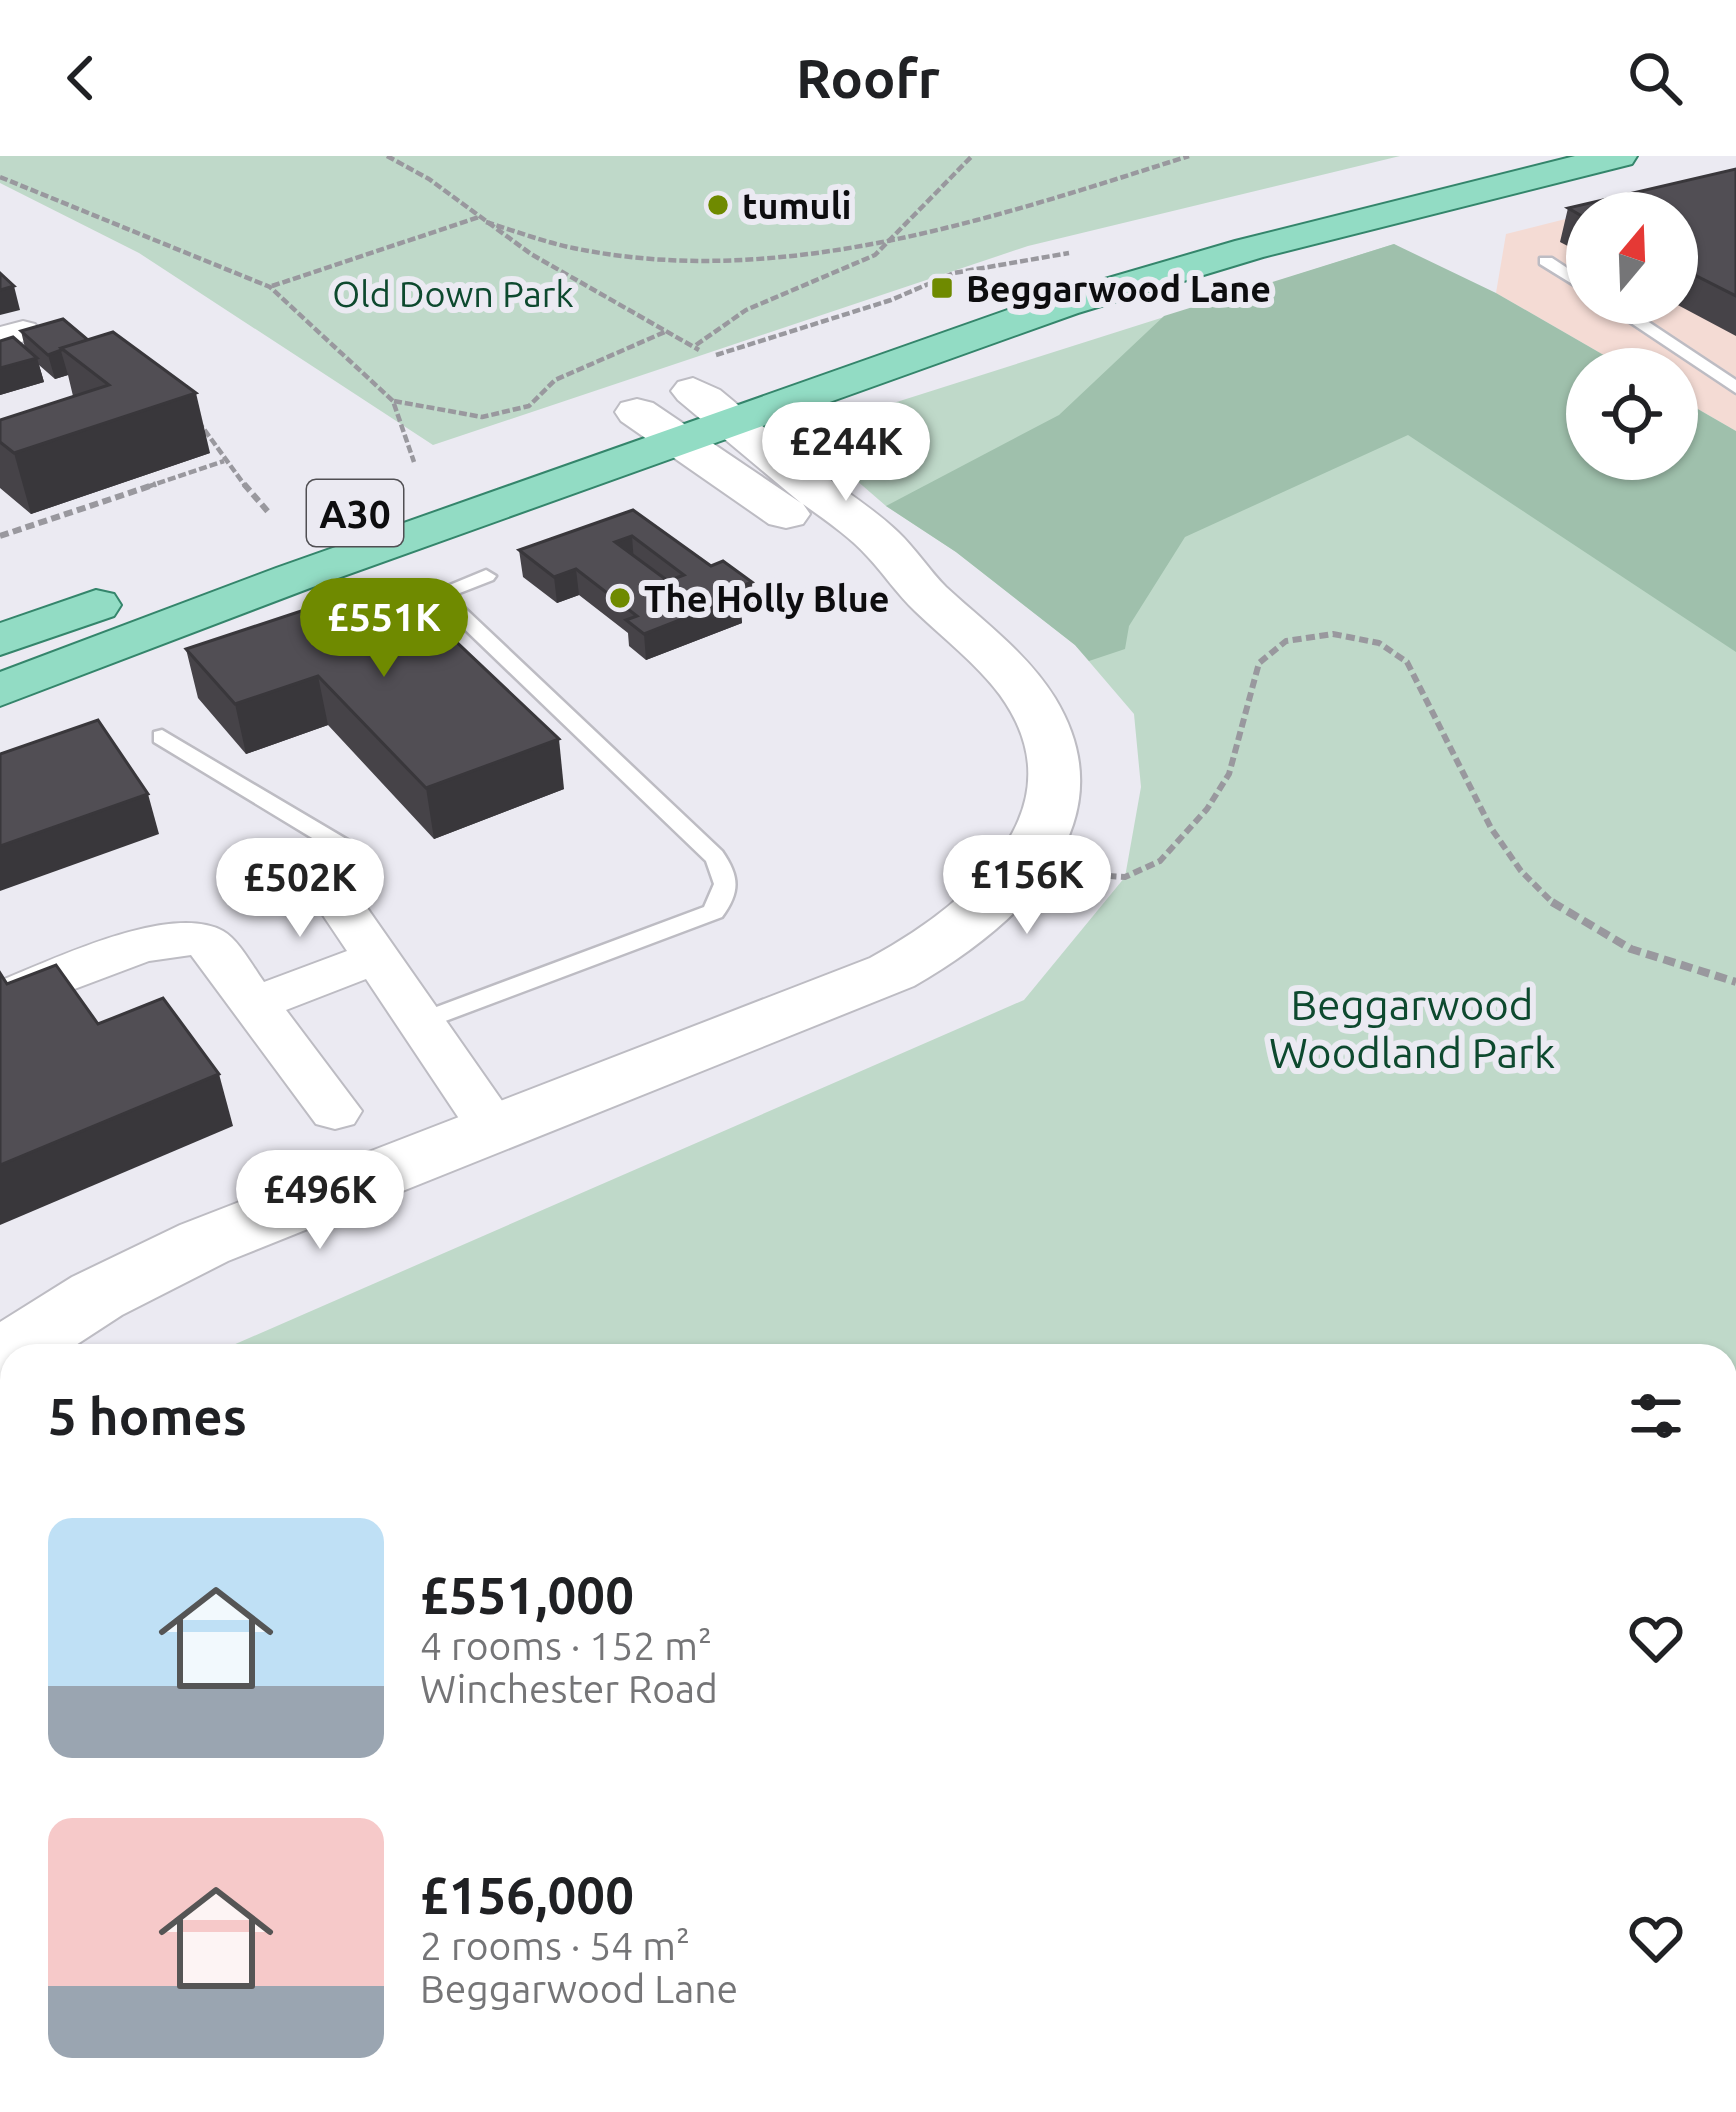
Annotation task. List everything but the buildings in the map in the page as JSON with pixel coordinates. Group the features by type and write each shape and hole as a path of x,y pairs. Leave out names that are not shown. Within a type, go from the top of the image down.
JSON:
{"main road":[{"path":"911,303 1517,156"},
{"name":"A30","path":"0,640 719,386 893,361 1249,249 1619,156"},
{"name":"A30","path":"0,690 292,578 680,441 719,386"}],"street":[{"path":"23,1344 152,1267 892,972 969,925 1012,885 1030,859 1054,791 1049,742 1018,683 924,593 884,544 778,463 719,386"},
{"path":"637,412 854,560 924,593"},
{"path":"332,893 493,1128"},
{"path":"0,1000 185,935 208,943 335,1111"},
{"path":"254,1004 377,956"}],"lane":[{"path":"1546,261 1566,275"},
{"path":"1640,324 1736,388"},
{"path":"424,1022 713,912 727,886 726,872 714,856 438,594 486,576"},
{"path":"162,737 350,851 332,893"}],"path":[{"path":"387,156 429,179 531,254 696,345 708,332 739,315 864,262 893,241 934,188 972,156"},
{"path":"486,222 541,244 658,261 723,262 922,237 1189,156"},
{"path":"0,177 270,287 393,400 414,463"},
{"path":"270,287 479,217"},
{"path":"719,386 891,300 911,303 1022,258 1068,253"},
{"path":"393,400 482,417 529,406 555,380 668,331"},
{"path":"195,416 224,461 270,514"},
{"path":"0,536 224,461"},
{"path":"1094,874 1126,877 1160,861 1207,809 1229,775 1258,663 1266,652 1279,643 1316,634 1359,638 1408,663 1510,862 1542,894 1624,945 1736,982"}],"shaded area":[{"path":"1736,176 1736,431 1698,409 1698,348 1592,348 1496,293 1506,234 1566,219 1566,324 1698,324 1698,192 1672,192"}],"green space":[{"name":"Old Down Park","path":"0,156 1400,156 1028,246 433,445 139,253 0,183"},
{"name":"Beggarwood Woodland Park","path":"1394,244 1566,355 1566,480 1698,480 1698,450 1736,435 1736,1344 236,1344 1024,1000 1125,877 1141,787 1134,714 1075,645 956,552 886,506 833,460 862,413"},
{"path":"1394,244 1496,293 1592,348 1566,348 1566,480 1698,480 1698,409 1736,431 1736,652 1408,435 1185,537 1129,626 1125,649 1089,661 956,552 886,506 1059,415 1164,316"}],"place":[{"name":"tumuli","path":"718,205"},
{"name":"Beggarwood Lane","path":"942,288"},
{"name":"The Holly Blue","path":"620,598"}]}
